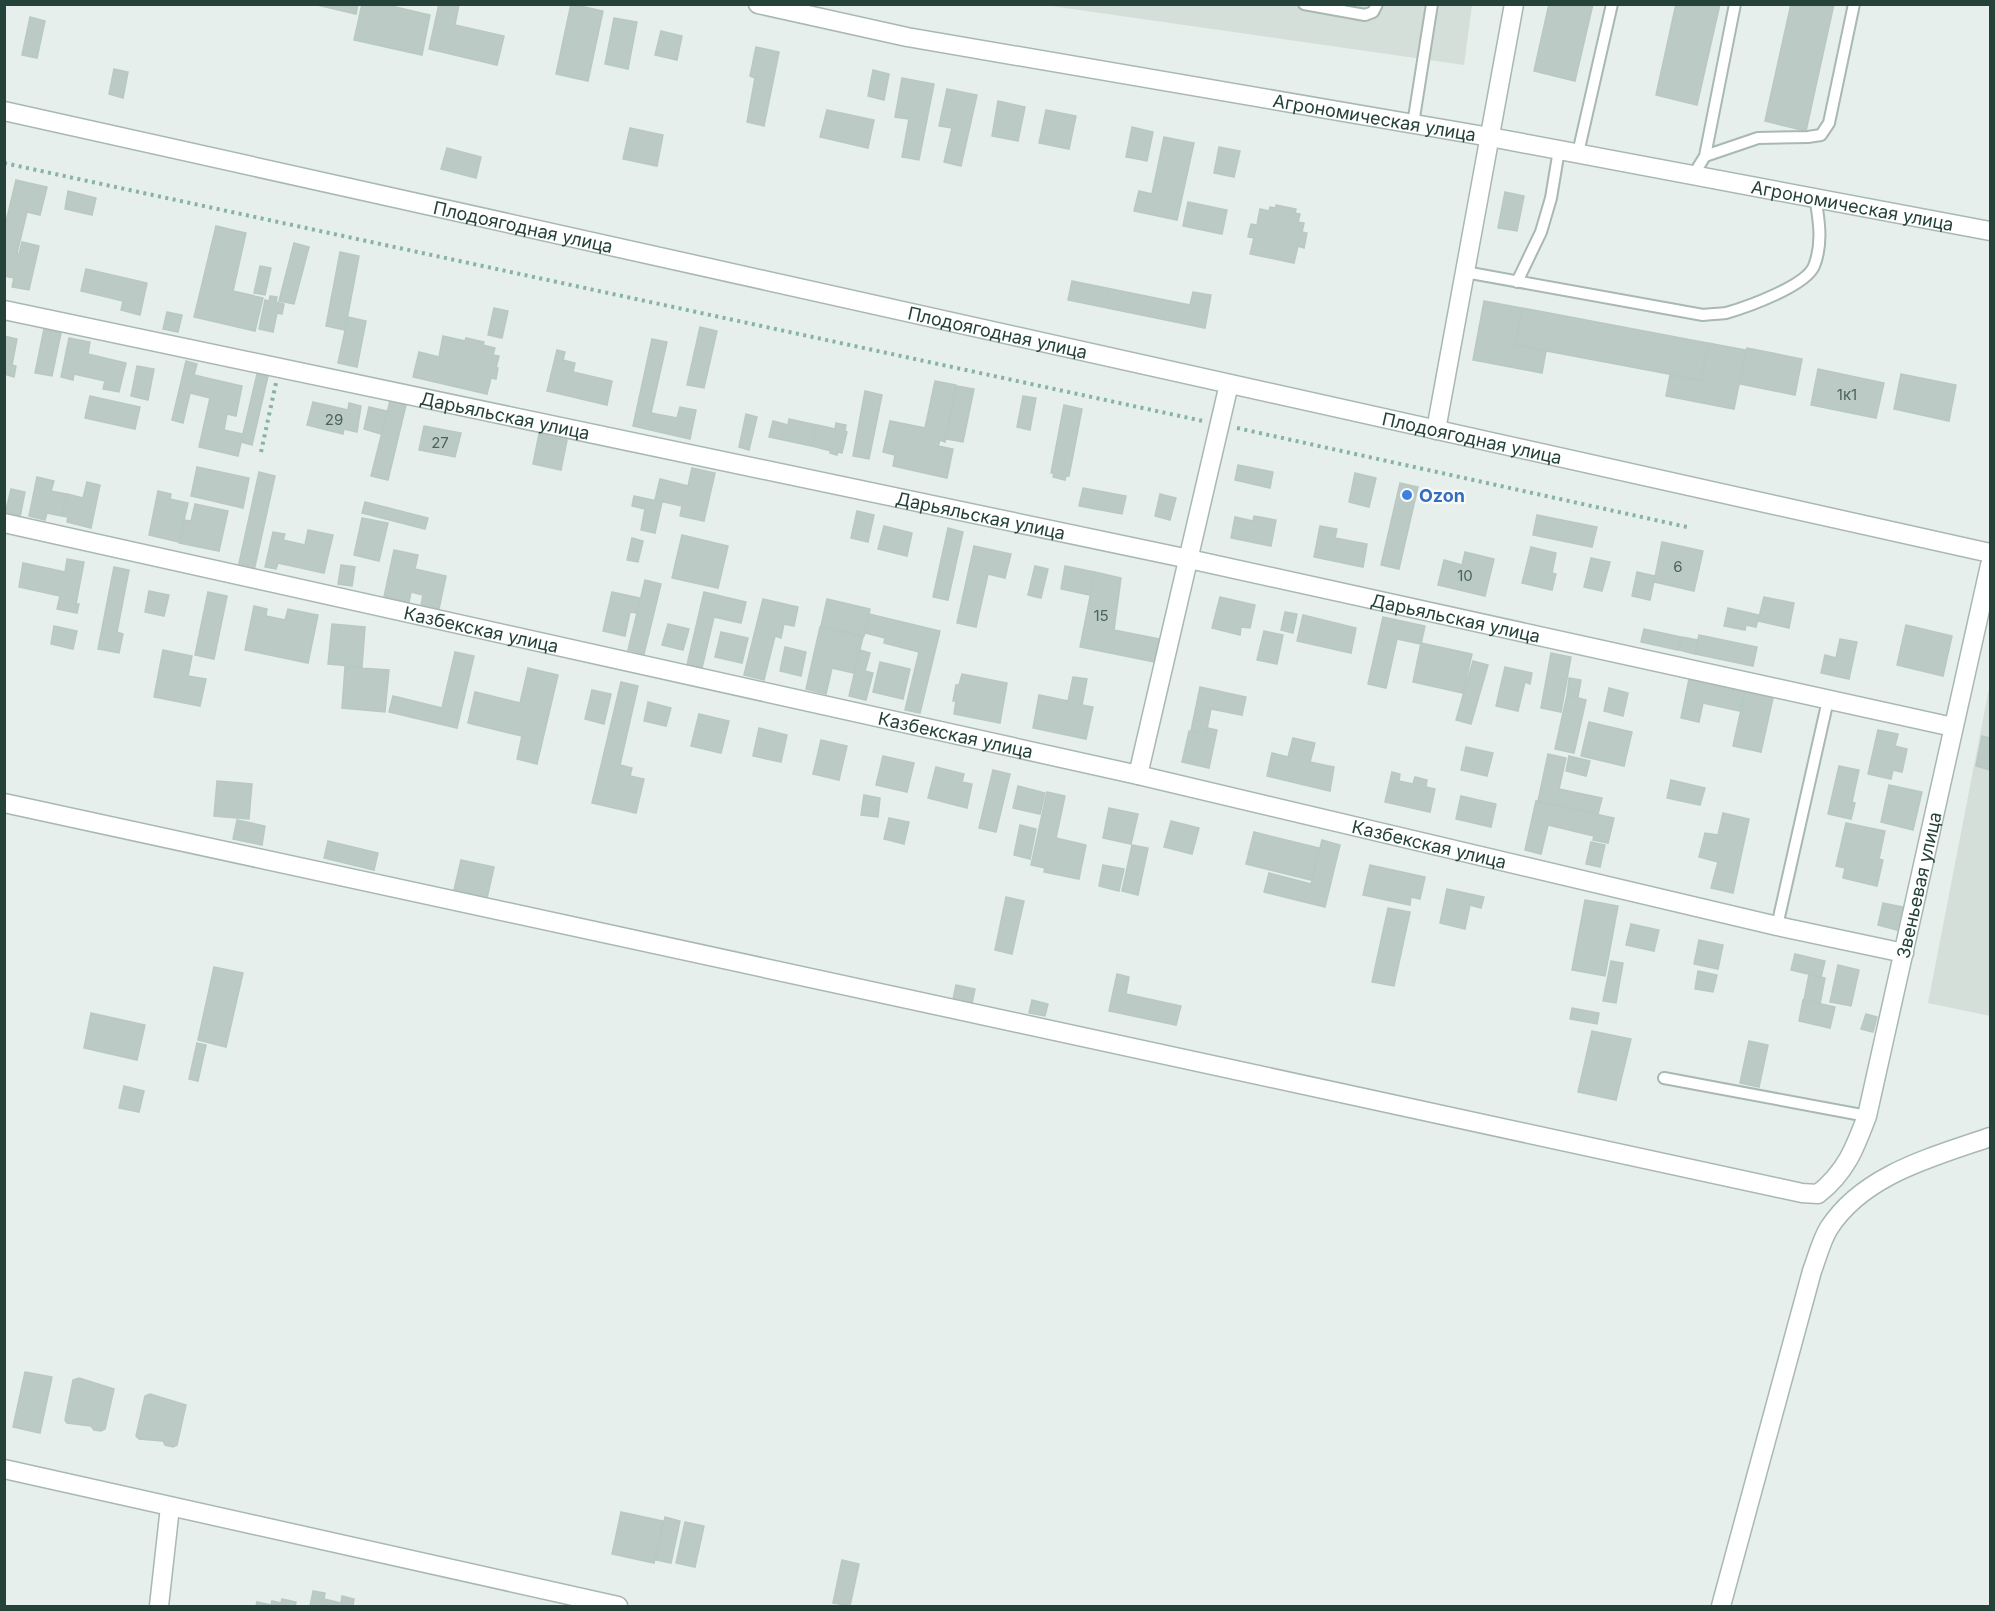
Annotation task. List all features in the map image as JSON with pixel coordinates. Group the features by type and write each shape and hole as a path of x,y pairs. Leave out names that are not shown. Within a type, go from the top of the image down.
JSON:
{"street":[{"name":"Агрономическая улица","path":"758,4 907,37 1490,137 1990,231"},
{"path":"1436,429 1514,4"},
{"name":"Плодоягодная улица","path":"4,111 1990,553"},
{"name":"Дарьяльская улица","path":"4,310 1189,559 1953,727"},
{"path":"1138,775 1229,384"},
{"name":"Казбекская улица","path":"4,524 1138,775 1777,926 1904,953"},
{"name":"Звеньевая улица","path":"4,803 1802,1194 1818,1194 1840,1174 1854,1150 1867,1116 1990,565"},
{"path":"1721,1606 1812,1271 1828,1229 1849,1204 1877,1182 1916,1164 1990,1137"},
{"path":"4,1470 618,1606"},
{"path":"159,1606 171,1507"}],"lane":[{"path":"1304,4 1365,15 1373,12 1377,4"},
{"path":"1413,124 1432,4"},
{"path":"1578,153 1612,4"},
{"path":"1695,174 1705,156 1735,4"},
{"path":"1705,156 1758,138 1821,135 1829,123 1854,4"},
{"path":"1517,282 1541,232 1551,198 1559,150"},
{"path":"1465,272 1703,315 1723,313 1794,286 1806,278 1814,267 1818,247 1819,223 1815,197"},
{"path":"1777,926 1828,700"},
{"path":"1664,1078 1867,1116"}],"path":[{"path":"4,163 1220,424 1687,527"},
{"path":"261,452 279,368"}],"shaded area":[{"path":"1044,5 1472,5 1464,65"},
{"path":"1990,683 1990,1016 1928,1003"}],"building":[{"path":"313,4 358,4 356,14"},
{"path":"362,4 383,4 430,15 422,55 354,40"},
{"path":"439,4 459,4 455,25 504,36 497,65 429,49"},
{"path":"571,4 603,11 588,81 556,74"},
{"path":"1549,4 1593,4 1575,81 1534,71"},
{"path":"1676,4 1720,4 1697,105 1656,95"},
{"path":"1791,4 1834,4 1806,131 1765,121"},
{"path":"30,17 45,21 37,58 22,55"},
{"path":"614,18 637,22 628,69 605,64"},
{"path":"661,31 682,36 677,60 655,55"},
{"path":"756,47 779,52 764,126 747,122 755,78 750,76"},
{"path":"114,69 128,72 123,98 109,94"},
{"path":"873,70 889,74 884,100 868,96"},
{"path":"902,78 934,84 919,160 902,157 909,119 895,117"},
{"path":"947,89 977,95 961,166 944,162 952,128 939,126"},
{"path":"998,101 1025,107 1018,141 992,136"},
{"path":"827,110 874,120 868,148 820,137"},
{"path":"1046,110 1076,116 1069,149 1039,143"},
{"path":"1132,127 1153,132 1147,161 1126,157"},
{"path":"630,128 663,135 657,166 623,159"},
{"path":"1164,137 1194,143 1177,220 1134,211 1139,191 1152,194"},
{"path":"1219,147 1240,151 1234,177 1214,173"},
{"path":"447,148 481,157 476,178 441,169"},
{"path":"16,180 47,187 40,215 27,212 17,253 19,254 22,242 39,246 29,290 12,287 14,278 4,276 4,230"},
{"path":"68,191 96,198 92,215 65,209"},
{"path":"1505,192 1524,196 1517,231 1498,228"},
{"path":"1188,202 1227,210 1222,234 1183,226"},
{"path":"1276,205 1296,209 1295,213 1300,214 1298,222 1304,223 1302,232 1307,233 1304,248 1298,246 1294,263 1250,254 1254,238 1248,237 1251,224 1257,225 1260,209 1269,211 1270,207 1276,208"},
{"path":"216,226 246,233 233,291 263,298 255,331 194,317"},
{"path":"294,243 309,247 294,304 279,301"},
{"path":"340,252 359,256 345,330 326,326"},
{"path":"260,266 271,268 265,295 254,293"},
{"path":"86,269 147,283 140,315 121,310 123,301 81,291"},
{"path":"1072,281 1190,305 1193,292 1211,295 1205,328 1068,300"},
{"path":"270,296 277,297 276,302 284,304 282,314 277,313 273,332 259,329 265,300 269,301"},
{"path":"1484,301 1522,308 1515,345 1546,351 1542,373 1473,360"},
{"path":"494,308 508,311 502,338 488,335"},
{"path":"1522,308 1708,343 1701,380 1515,345"},
{"path":"167,312 182,315 178,332 163,329"},
{"path":"348,317 366,321 357,367 338,363"},
{"path":"700,327 717,331 704,388 687,385"},
{"path":"44,329 61,333 52,376 35,373"},
{"path":"4,336 17,339 12,365 16,366 14,377 4,374"},
{"path":"443,336 484,342 483,345 495,348 493,355 499,356 496,368 498,368 496,379 491,378 487,394 413,377 419,352 439,357"},
{"path":"69,338 90,342 88,354 126,363 119,392 103,389 105,381 74,374 73,380 61,377"},
{"path":"652,339 667,342 651,413 677,418 680,407 696,410 690,439 633,426"},
{"path":"1708,343 1746,350 1734,409 1666,396 1670,375 1701,381"},
{"path":"1747,348 1802,359 1795,395 1740,384"},
{"path":"557,350 565,352 563,360 575,363 573,372 612,381 607,405 547,391"},
{"path":"186,361 197,364 194,375 242,386 236,416 227,414 224,430 243,434 238,456 199,447 210,398 190,393 183,423 172,420"},
{"path":"137,366 154,369 148,400 131,396"},
{"path":"1818,369 1884,383 1876,418 1811,405"},
{"path":"257,374 268,376 252,445 241,442"},
{"path":"1901,374 1956,385 1949,421 1894,409"},
{"path":"935,381 956,385 945,442 940,440 938,446 953,449 947,478 893,466 895,455 883,452 890,421 925,428"},
{"path":"957,386 974,389 963,442 946,439"},
{"path":"865,391 882,395 869,459 853,456"},
{"path":"90,396 140,407 135,429 85,418"},
{"path":"1023,396 1036,398 1030,430 1017,427"},
{"path":"390,401 406,405 388,480 371,476"},
{"path":"313,402 348,410 349,403 361,406 357,432 344,429 343,434 307,425"},
{"path":"1064,405 1082,409 1069,476 1066,476 1065,480 1053,477 1054,473 1051,473"},
{"path":"369,407 387,411 381,434 364,429"},
{"path":"746,414 757,417 749,450 739,447"},
{"path":"789,419 817,425 812,446 769,437 773,421 788,425"},
{"path":"836,423 846,425 845,431 847,432 842,453 838,452 837,455 812,446 817,425 835,429"},
{"path":"424,426 461,433 455,457 419,450"},
{"path":"539,434 567,440 561,470 533,464"},
{"path":"1238,465 1273,472 1270,488 1235,480"},
{"path":"197,467 249,478 243,508 191,496"},
{"path":"692,468 715,473 704,521 680,516 682,506 655,500 660,479 688,486"},
{"path":"259,472 275,476 254,571 238,568"},
{"path":"1355,473 1376,478 1369,507 1349,502"},
{"path":"37,477 54,481 51,491 67,494 62,516 47,513 45,520 29,516"},
{"path":"87,482 100,485 91,528 67,522 68,517 62,516 67,494 83,498"},
{"path":"1400,483 1418,487 1399,569 1381,565"},
{"path":"1083,488 1126,496 1122,514 1079,506"},
{"path":"11,489 25,492 20,517 5,514"},
{"path":"158,491 171,494 170,499 188,503 179,542 149,535"},
{"path":"1160,494 1176,498 1170,520 1155,516"},
{"path":"634,496 662,502 655,533 641,530 645,509 632,506"},
{"path":"365,502 428,518 425,529 362,513"},
{"path":"195,504 228,511 219,551 179,543 184,520 191,521"},
{"path":"857,511 874,515 868,542 851,538"},
{"path":"1537,515 1597,527 1592,547 1533,535"},
{"path":"1254,516 1276,520 1271,546 1231,538 1235,517 1253,521"},
{"path":"362,518 388,523 379,561 354,555"},
{"path":"884,526 912,533 907,556 878,549"},
{"path":"1320,526 1337,529 1335,538 1367,544 1363,567 1314,557"},
{"path":"948,528 963,532 948,600 933,597"},
{"path":"308,530 333,535 324,573 278,563 276,569 265,567 273,532 285,534 283,540 305,545"},
{"path":"682,535 728,546 718,588 672,578"},
{"path":"632,538 643,541 638,562 627,560"},
{"path":"1662,542 1703,551 1694,591 1654,582"},
{"path":"974,546 1011,554 1005,578 988,574 976,627 957,623"},
{"path":"1531,547 1556,553 1552,573 1556,574 1552,590 1522,583"},
{"path":"394,550 418,555 415,569 446,576 439,609 421,605 423,595 411,592 409,602 384,597"},
{"path":"1465,552 1494,559 1485,596 1438,585 1444,560 1462,565"},
{"path":"1591,558 1610,562 1602,591 1584,587"},
{"path":"67,559 84,562 76,604 79,604 77,613 57,609 60,596 19,587 23,563 65,572"},
{"path":"341,565 355,567 352,586 338,584"},
{"path":"1035,566 1048,569 1041,598 1028,595"},
{"path":"1065,566 1095,572 1090,595 1061,589"},
{"path":"114,567 129,570 117,632 123,634 119,653 98,649"},
{"path":"1095,572 1121,578 1114,630 1160,639 1155,662 1080,647"},
{"path":"1637,572 1655,576 1650,600 1632,596"},
{"path":"645,580 661,584 644,654 628,650"},
{"path":"149,591 169,595 164,616 145,612"},
{"path":"208,592 227,596 214,659 195,655"},
{"path":"612,592 640,598 636,613 630,612 625,636 603,631"},
{"path":"704,592 746,602 741,623 714,617 702,668 687,665"},
{"path":"1220,597 1255,605 1250,628 1241,627 1240,635 1212,628"},
{"path":"1764,597 1794,603 1789,628 1758,621"},
{"path":"763,599 798,607 794,626 784,624 781,638 775,636 764,680 744,675"},
{"path":"827,599 870,609 864,636 821,626"},
{"path":"254,606 267,609 266,616 285,620 288,609 318,615 308,663 245,650"},
{"path":"1728,608 1759,615 1756,627 1746,625 1745,630 1724,626"},
{"path":"1285,612 1297,614 1293,633 1281,630"},
{"path":"869,614 940,631 920,713 905,710 919,652 884,643 885,638 865,633"},
{"path":"1303,615 1356,628 1351,653 1297,641"},
{"path":"1383,617 1425,626 1421,644 1397,639 1386,688 1368,684"},
{"path":"332,624 365,627 362,667 328,664"},
{"path":"668,624 689,629 683,650 662,645"},
{"path":"1906,625 1952,636 1943,676 1897,665"},
{"path":"54,626 77,631 73,649 51,644"},
{"path":"820,627 863,637 854,673 832,668 826,694 806,689"},
{"path":"1644,629 1681,637 1678,650 1641,642"},
{"path":"1264,631 1283,635 1277,664 1257,660"},
{"path":"721,632 748,638 742,663 715,657"},
{"path":"1699,635 1757,647 1753,666 1695,654"},
{"path":"1682,637 1698,640 1695,654 1679,650"},
{"path":"1840,639 1857,642 1849,679 1821,673 1825,655 1836,658"},
{"path":"1421,643 1472,654 1463,693 1413,682"},
{"path":"785,647 806,652 801,676 780,671"},
{"path":"163,650 192,656 188,676 206,679 200,706 154,697"},
{"path":"860,650 870,653 865,671 873,673 866,700 849,696"},
{"path":"455,652 474,656 457,728 389,712 393,696 442,708"},
{"path":"1551,653 1571,657 1561,712 1541,708"},
{"path":"1473,661 1488,665 1471,724 1456,720"},
{"path":"880,662 910,669 903,699 873,692"},
{"path":"345,667 389,670 385,712 342,708"},
{"path":"1505,667 1532,673 1530,684 1525,682 1518,711 1496,706"},
{"path":"528,668 558,675 537,764 517,759 522,736 468,723 475,692 520,703"},
{"path":"962,674 1007,683 1000,723 954,714 956,701 953,701 956,685 959,685"},
{"path":"1073,677 1087,679 1082,705 1093,707 1086,739 1033,728 1039,695 1068,701"},
{"path":"1569,678 1581,680 1578,697 1567,695"},
{"path":"1689,679 1744,692 1740,711 1703,703 1699,722 1681,718"},
{"path":"621,682 638,686 620,765 632,768 630,776 644,779 636,813 592,803"},
{"path":"1200,687 1246,697 1242,715 1211,709 1206,734 1191,731"},
{"path":"1609,688 1628,693 1623,716 1604,711"},
{"path":"592,690 611,694 604,724 585,719"},
{"path":"1745,692 1773,698 1761,752 1733,746"},
{"path":"1567,695 1586,700 1574,753 1555,749"},
{"path":"648,702 671,708 666,726 644,721"},
{"path":"699,714 729,721 721,753 691,746"},
{"path":"1589,722 1632,732 1624,766 1581,756"},
{"path":"759,728 787,735 781,762 753,756"},
{"path":"1208,728 1217,730 1209,768 1182,762 1189,731 1206,734"},
{"path":"1878,730 1898,734 1895,746 1907,749 1902,772 1893,770 1891,779 1868,774"},
{"path":"1982,736 1990,738 1990,770 1976,766"},
{"path":"1293,738 1315,743 1310,762 1334,767 1330,791 1267,776 1272,753 1288,757"},
{"path":"821,740 847,746 839,780 813,774"},
{"path":"1466,747 1493,753 1487,776 1461,770"},
{"path":"1548,754 1566,758 1559,789 1602,798 1598,814 1538,801"},
{"path":"883,756 914,763 907,792 876,785"},
{"path":"1569,756 1590,761 1586,776 1566,771"},
{"path":"1839,766 1859,770 1851,819 1828,814"},
{"path":"936,767 964,774 962,782 972,784 967,808 928,798"},
{"path":"993,770 1010,774 996,832 979,828"},
{"path":"1392,772 1400,774 1399,781 1413,784 1415,777 1427,780 1426,787 1435,789 1430,812 1385,802"},
{"path":"1671,780 1705,788 1700,805 1667,798"},
{"path":"217,781 252,784 249,819 214,816"},
{"path":"1889,785 1922,792 1913,830 1881,822"},
{"path":"1018,786 1045,793 1040,814 1013,808"},
{"path":"1047,792 1065,796 1056,838 1086,845 1079,879 1044,872 1045,868 1031,865"},
{"path":"864,795 880,798 878,817 861,815"},
{"path":"1461,796 1496,804 1491,827 1456,819"},
{"path":"1536,801 1614,818 1608,843 1593,840 1594,836 1548,825 1541,854 1525,850"},
{"path":"1109,808 1138,814 1131,844 1103,838"},
{"path":"1723,813 1749,819 1733,893 1711,888 1718,862 1699,857 1705,833 1718,835"},
{"path":"889,818 909,822 904,844 884,839"},
{"path":"237,820 265,826 262,845 233,839"},
{"path":"1171,821 1199,828 1192,854 1164,847"},
{"path":"1846,823 1885,831 1879,859 1883,860 1877,886 1843,878 1845,868 1836,866"},
{"path":"1020,825 1036,829 1030,859 1014,855"},
{"path":"1254,832 1319,848 1311,880 1246,864"},
{"path":"1322,840 1340,845 1325,907 1264,892 1269,873 1311,884"},
{"path":"328,841 378,853 374,870 324,858"},
{"path":"1591,842 1605,845 1600,867 1586,864"},
{"path":"1132,845 1148,848 1138,895 1122,891"},
{"path":"461,860 494,867 487,898 454,890"},
{"path":"1103,865 1124,869 1119,891 1099,886"},
{"path":"1370,865 1425,877 1420,899 1411,897 1410,905 1363,895"},
{"path":"1447,889 1484,897 1481,908 1470,905 1465,929 1440,923"},
{"path":"1006,897 1024,901 1012,954 995,950"},
{"path":"1585,900 1618,906 1605,976 1572,970"},
{"path":"1883,903 1903,907 1897,930 1878,925"},
{"path":"1388,908 1410,912 1394,986 1372,982"},
{"path":"1631,924 1659,930 1654,951 1626,945"},
{"path":"1699,940 1723,945 1718,969 1694,964"},
{"path":"1795,954 1825,961 1821,977 1791,970"},
{"path":"1611,961 1623,963 1616,1003 1603,1001"},
{"path":"1838,965 1859,970 1851,1006 1830,1002"},
{"path":"214,967 243,973 226,1047 198,1040"},
{"path":"1698,971 1717,975 1713,992 1695,989"},
{"path":"1117,974 1129,977 1126,994 1181,1006 1176,1025 1109,1011"},
{"path":"1809,974 1825,978 1820,1004 1804,1000"},
{"path":"956,985 975,989 971,1008 952,1004"},
{"path":"1032,1000 1048,1004 1045,1016 1029,1013"},
{"path":"1803,1000 1835,1007 1830,1028 1799,1021"},
{"path":"1572,1008 1599,1013 1597,1024 1570,1019"},
{"path":"91,1013 145,1025 137,1060 84,1048"},
{"path":"1866,1014 1877,1017 1873,1032 1861,1029"},
{"path":"1592,1031 1631,1039 1616,1100 1578,1092"},
{"path":"1749,1041 1768,1045 1759,1087 1740,1083"},
{"path":"197,1043 206,1045 198,1081 189,1079"},
{"path":"124,1086 144,1091 139,1112 119,1108"},
{"path":"25,1372 52,1377 40,1433 13,1427"},
{"path":"79,1378 114,1389 105,1429 101,1431 94,1430 91,1426 67,1423 65,1420 73,1380"},
{"path":"150,1394 186,1405 177,1445 173,1447 165,1445 163,1441 139,1439 136,1436 145,1396"},
{"path":"621,1512 663,1521 654,1563 612,1554"},
{"path":"665,1517 680,1521 671,1563 656,1560"},
{"path":"685,1522 704,1526 695,1567 676,1563"},
{"path":"842,1560 859,1564 850,1606 833,1603"},
{"path":"313,1591 325,1593 324,1599 341,1603 342,1596 354,1599 353,1606 310,1606"},
{"path":"282,1599 296,1602 295,1606 256,1606 257,1602 271,1605 272,1601 281,1603"}],"place":[{"name":"Ozon","path":"1407,495"}]}
